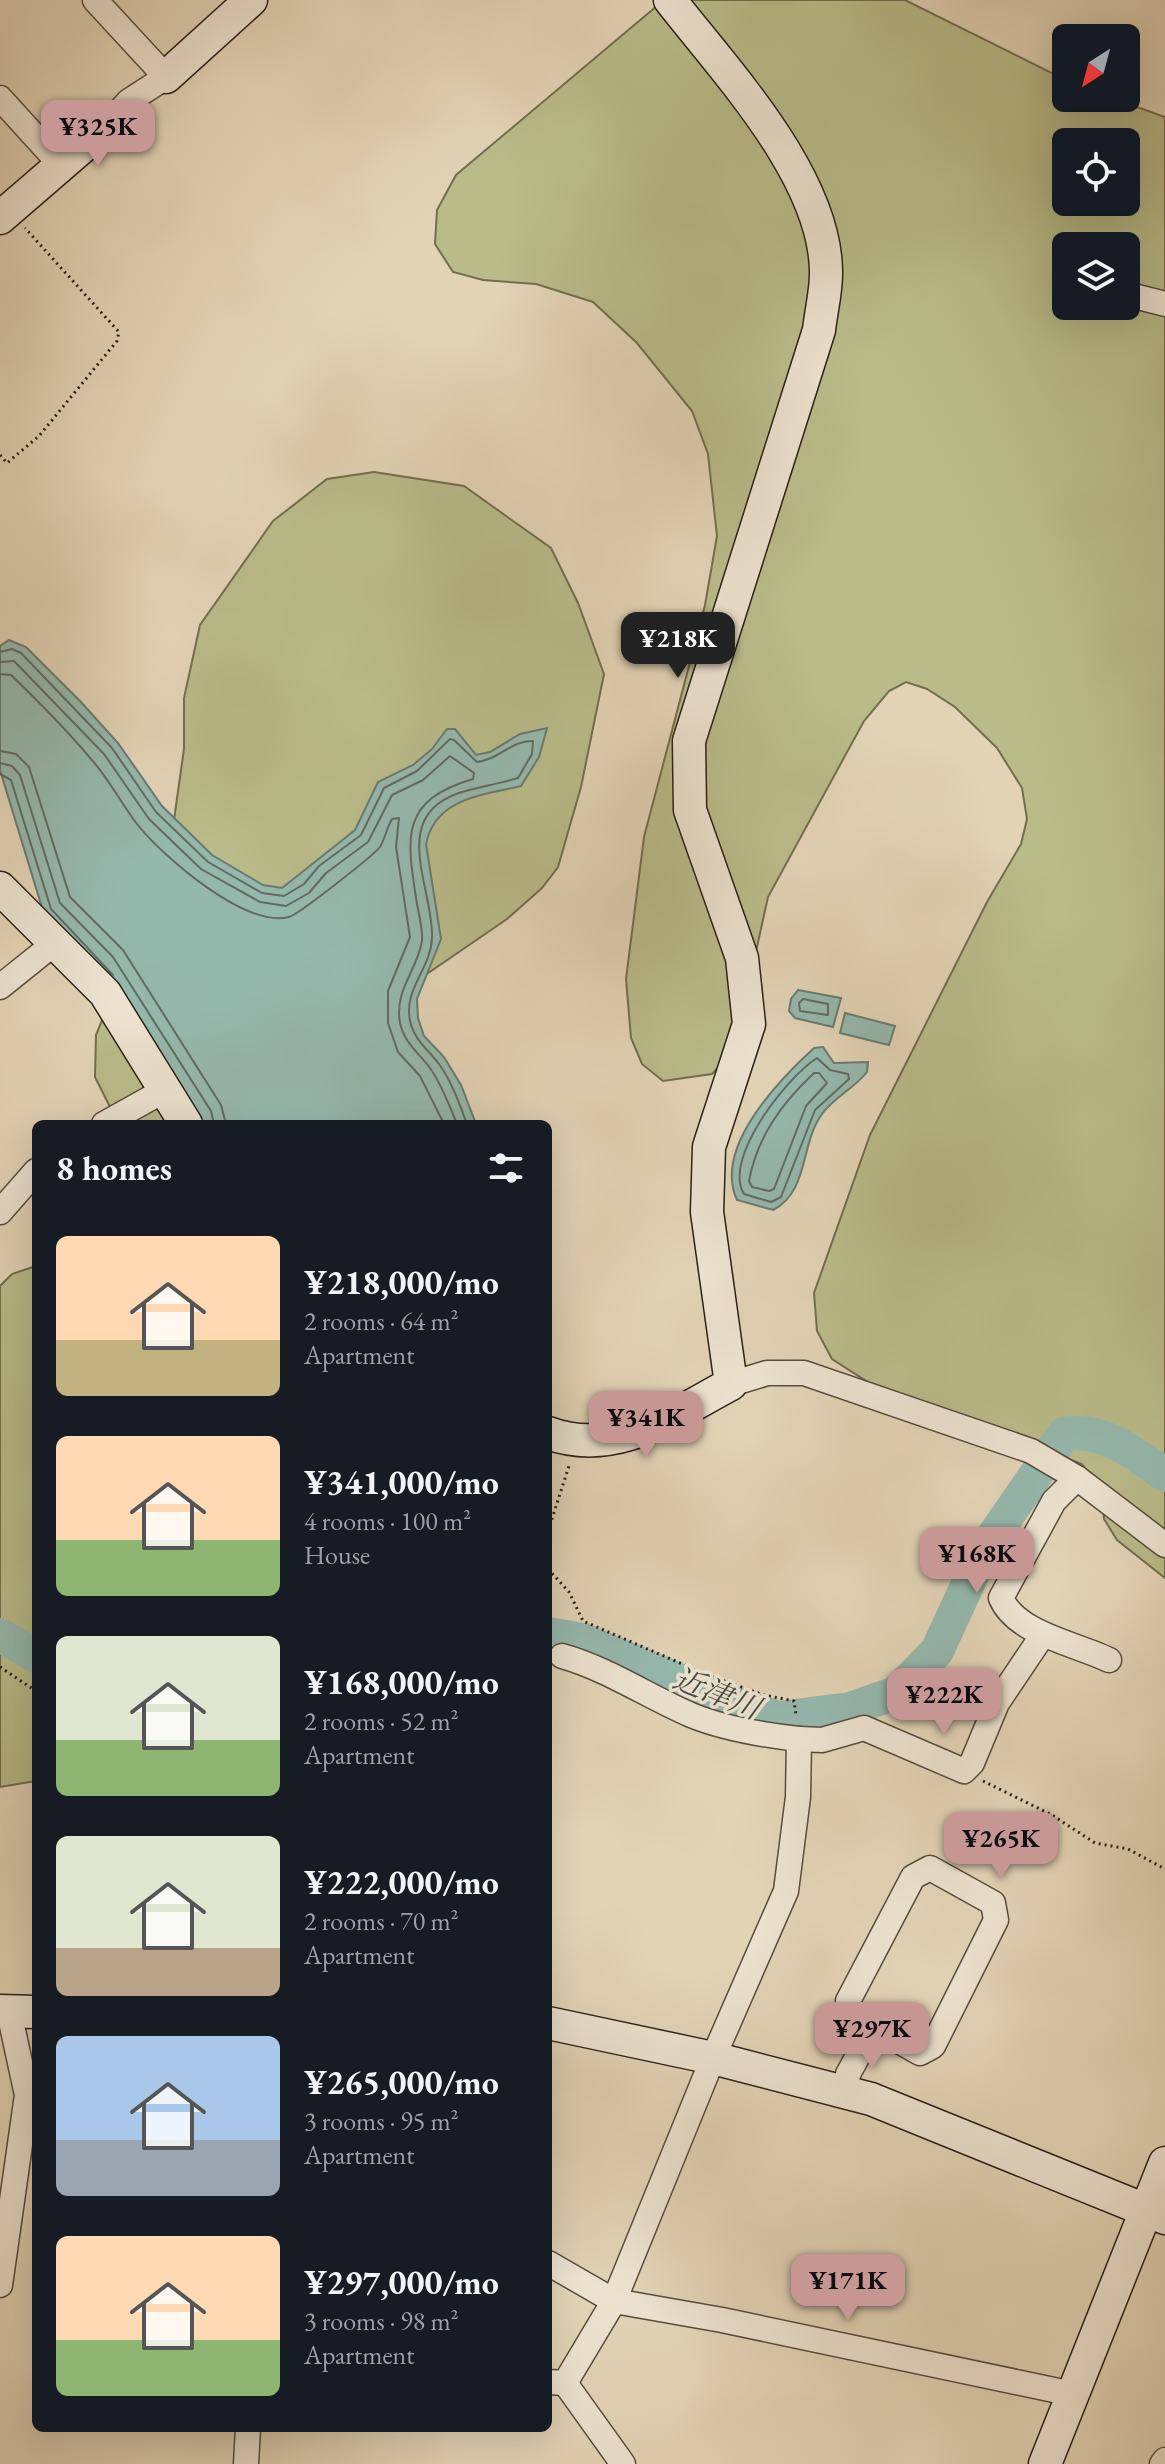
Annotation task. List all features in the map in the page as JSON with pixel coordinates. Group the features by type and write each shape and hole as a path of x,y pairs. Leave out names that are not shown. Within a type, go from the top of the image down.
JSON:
{"street":[{"path":"95,0 166,77"},
{"path":"4,214 59,163 103,129 129,101 166,77 251,0"},
{"path":"670,0 758,113 798,179 820,229 826,274 819,330 689,741 690,810 742,958 749,1024 709,1147 707,1212 731,1384"},
{"path":"0,98 59,163"},
{"path":"1140,298 1165,304"},
{"path":"0,888 105,993 184,1120"},
{"path":"0,987 56,942"},
{"path":"111,1120 165,1090"},
{"path":"0,1212 32,1176"},
{"path":"562,1437 598,1443 632,1435 731,1384 767,1373 804,1373 1031,1451 1077,1478 1165,1545"},
{"path":"1077,1478 1054,1501 1001,1598 1004,1606 1042,1636 1077,1644 1109,1660"},
{"path":"562,1656 587,1663 691,1715 768,1736 799,1739 822,1740 855,1727 864,1728 964,1771 972,1763 997,1703 1042,1636"},
{"path":"623,2464 557,2383 614,2301 713,2058 786,1891 798,1797 799,1739"},
{"path":"930,1868 993,1903 996,1920 933,2046 920,2053 874,2027 852,2013 848,2001 913,1877 930,1868"},
{"path":"0,2285 27,2095 15,2012"},
{"path":"552,2024 713,2058 846,2091 1155,2214"},
{"path":"846,2091 848,2074 874,2027"},
{"path":"1045,2464 1073,2394 1155,2214 1165,2163"},
{"path":"552,2265 614,2301 722,2320 1073,2394"},
{"path":"246,2464 248,2432"}],"path":[{"path":"0,455 7,463 39,436 117,341 119,332 4,214"},
{"path":"552,1504 562,1437"},
{"path":"552,1573 569,1592 583,1621 702,1672 764,1695 794,1701"},
{"path":"0,1667 32,1688"},
{"path":"964,1771 1052,1815 1095,1843 1128,1849 1165,1869"}],"green space":[{"path":"664,0 905,0 1052,73 1052,112 1140,112 1140,108 1165,117 1165,1578 1117,1540 1104,1519 1101,1490 1082,1464 871,1384 832,1359 817,1331 814,1293 870,1135 987,902 1021,844 1027,819 1022,788 997,748 955,707 927,689 906,682 889,691 864,721 768,897 734,1051 712,1074 663,1081 642,1064 631,1038 626,979 644,837 705,605 717,536 708,454 692,411 637,343 593,302 536,284 483,280 453,272 435,244 437,210 456,175"},
{"path":"374,472 464,486 551,548 578,603 604,674 581,787 558,867 542,888 507,919 214,1120 133,1120 109,1105 95,1077 96,1035 169,855 184,749 184,698 200,625 273,521 327,479"},
{"path":"32,1267 32,1782 0,1787 0,1286 12,1274"}],"water":[{"path":"9,640 26,647 118,743 162,806 212,855 263,885 282,888 355,830 378,782 413,765 432,749 447,729 455,729 476,755 490,752 520,734 547,728 539,757 521,786 477,796 450,808 431,829 426,844 441,939 417,999 418,1018 424,1036 444,1057 461,1085 474,1120 194,1120 44,914 0,770 0,646"},
{"path":"798,990 841,998 833,1027 795,1018 789,1011 791,999"},
{"path":"845,1013 895,1026 889,1045 840,1033"},
{"path":"823,1047 834,1063 868,1062 867,1072 822,1114 810,1139 799,1180 785,1202 773,1210 737,1200 732,1180 734,1159 741,1138 783,1078 814,1048"}],"waterway":[{"name":"近津川","path":"552,1635 583,1640 726,1700 779,1718 850,1709 896,1693 937,1651 983,1551 1064,1434 1092,1435 1118,1444 1165,1475"},
{"name":"近津川","path":"0,1635 32,1654"}]}
